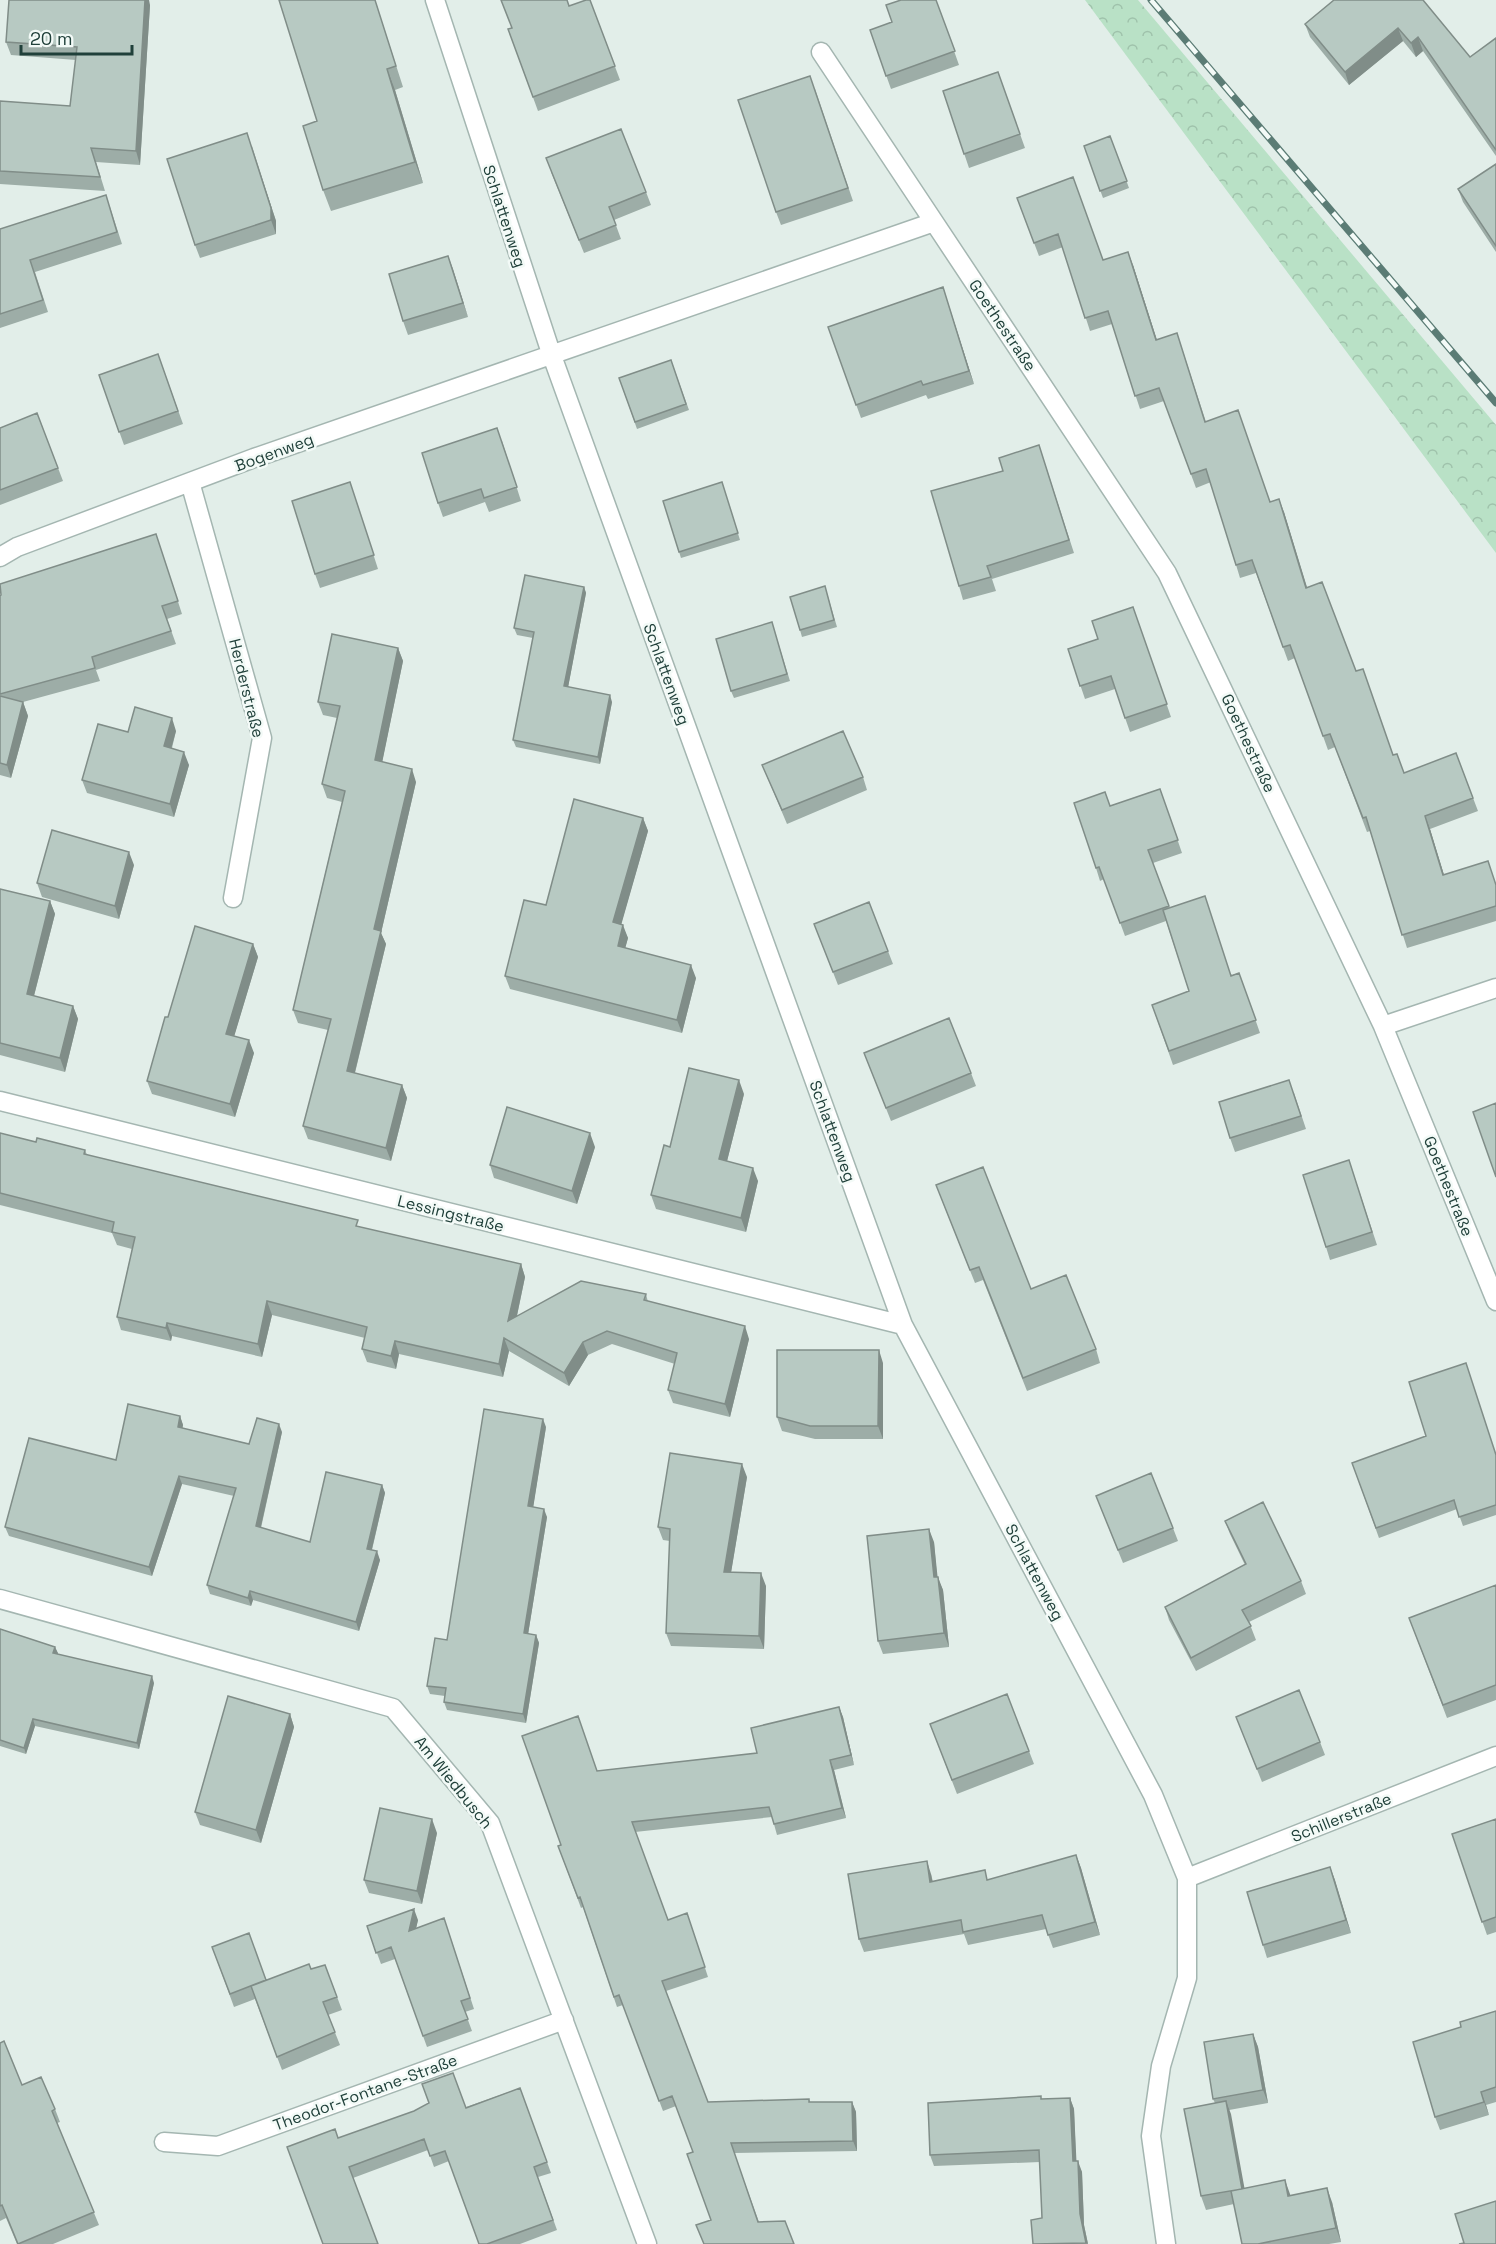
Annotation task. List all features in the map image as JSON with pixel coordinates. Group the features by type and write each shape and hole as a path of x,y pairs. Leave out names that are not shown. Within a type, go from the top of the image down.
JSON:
{"street":[{"name":"Schlattenweg","path":"435,0 551,353 903,1325 1153,1795 1187,1878 1187,1978 1161,2066 1152,2136 1166,2244"},
{"name":"Goethestraße","path":"821,52 1167,573 1383,1026 1496,1301"},
{"path":"551,353 934,222"},
{"name":"Bogenweg","path":"0,557 17,547 190,482 551,353"},
{"name":"Herderstraße","path":"190,482 262,738 233,898"},
{"path":"1383,1026 1496,988"},
{"name":"Lessingstraße","path":"0,1101 903,1325"},
{"name":"Am Wiedbusch","path":"0,1599 393,1708 490,1823 647,2244"},
{"name":"Schillerstraße","path":"1187,1878 1496,1756"},
{"name":"Theodor-Fontane-Straße","path":"164,2142 218,2146 564,2020"}],"green space":[{"path":"1085,0 1138,0 1496,425 1496,553"}],"building":[{"path":"9,0 145,0 136,151 91,148 100,177 0,171 0,101 70,106 77,47 6,42"},
{"path":"279,0 375,0 396,66 387,69 415,162 323,190 303,126 317,121"},
{"path":"501,0 567,0 569,6 590,0 615,66 533,97 508,29 512,28"},
{"path":"901,0 936,0 955,51 886,76 870,30 892,22 886,5"},
{"path":"1334,0 1423,0 1470,57 1496,38 1496,150 1418,37 1411,43 1398,28 1345,72 1305,24"},
{"path":"998,72 1020,134 964,154 943,91"},
{"path":"810,76 848,188 776,212 738,100"},
{"path":"621,129 646,192 609,207 616,225 579,240 546,158"},
{"path":"247,133 271,208 271,220 195,245 167,159"},
{"path":"1110,136 1127,181 1100,191 1084,146"},
{"path":"1496,164 1496,246 1458,189"},
{"path":"1073,177 1103,260 1128,252 1156,340 1177,333 1205,422 1238,410 1270,502 1279,499 1306,588 1322,582 1356,671 1363,669 1393,755 1397,754 1404,773 1456,753 1473,798 1425,816 1443,875 1488,861 1496,885 1496,906 1402,935 1366,817 1363,818 1330,734 1323,736 1290,645 1283,647 1252,560 1236,565 1206,469 1191,474 1159,388 1135,396 1108,311 1085,318 1058,234 1034,243 1017,198"},
{"path":"106,195 117,232 30,260 43,300 0,314 0,229"},
{"path":"448,256 463,303 403,321 389,274"},
{"path":"943,287 969,371 923,385 921,381 856,405 828,327"},
{"path":"158,354 178,411 119,432 99,375"},
{"path":"671,360 686,404 635,422 619,378"},
{"path":"37,413 58,468 0,490 0,428"},
{"path":"497,428 517,487 484,498 481,489 438,503 422,453"},
{"path":"1039,445 1069,540 987,566 991,577 959,586 931,491 1003,471 999,458"},
{"path":"350,482 374,555 315,574 292,501"},
{"path":"722,482 738,533 679,552 663,501"},
{"path":"156,534 178,601 162,606 171,631 92,657 95,668 0,694 0,584"},
{"path":"525,575 584,587 564,686 610,695 598,757 513,740 534,632 514,628"},
{"path":"825,586 834,620 800,630 790,597"},
{"path":"1133,607 1167,704 1125,718 1111,676 1080,686 1068,649 1098,639 1092,621"},
{"path":"772,622 787,674 731,691 716,639"},
{"path":"332,634 398,648 375,760 412,769 374,929 381,931 347,1071 402,1085 386,1148 303,1126 331,1019 293,1010 345,791 322,784 340,706 318,702"},
{"path":"0,696 23,702 7,765 0,763"},
{"path":"135,707 172,718 164,746 184,752 170,804 82,780 98,724 128,732"},
{"path":"843,731 863,777 782,810 762,765"},
{"path":"1160,789 1178,840 1148,850 1169,906 1120,923 1099,867 1096,868 1074,803 1105,792 1110,806"},
{"path":"574,799 643,818 613,922 623,925 618,946 691,965 677,1020 505,976 524,900 546,905"},
{"path":"52,830 129,852 115,906 37,883"},
{"path":"0,889 50,901 27,994 73,1006 60,1058 0,1043"},
{"path":"1205,896 1231,976 1239,973 1256,1020 1169,1051 1152,1005 1189,991 1163,910"},
{"path":"869,902 888,951 833,972 814,924"},
{"path":"195,926 253,944 226,1034 249,1040 230,1104 147,1081"},
{"path":"949,1018 971,1073 886,1108 864,1053"},
{"path":"689,1068 739,1080 719,1159 753,1168 741,1218 651,1195 664,1145 670,1147"},
{"path":"1289,1080 1301,1116 1230,1138 1219,1102"},
{"path":"1496,1103 1496,1177 1473,1112"},
{"path":"507,1107 590,1133 572,1191 490,1165"},
{"path":"0,1133 36,1142 37,1138 85,1150 84,1154 358,1220 356,1226 521,1264 508,1321 581,1281 646,1294 644,1300 745,1326 725,1404 668,1390 677,1353 607,1331 583,1342 564,1373 504,1338 499,1364 395,1341 391,1356 362,1349 367,1327 267,1301 258,1344 167,1323 166,1328 117,1317 135,1237 112,1232 114,1222 0,1193"},
{"path":"1349,1160 1372,1232 1326,1247 1303,1175"},
{"path":"983,1167 1031,1289 1066,1275 1096,1349 1023,1378 979,1267 970,1270 936,1185"},
{"path":"777,1350 879,1350 878,1426 810,1426 777,1417"},
{"path":"1466,1363 1496,1455 1496,1505 1459,1517 1454,1500 1376,1528 1352,1463 1426,1436 1409,1382"},
{"path":"128,1404 180,1416 178,1427 249,1444 257,1418 279,1424 256,1526 310,1542 326,1472 382,1485 367,1549 377,1551 356,1622 250,1591 248,1598 207,1585 236,1488 179,1476 149,1567 5,1527 29,1438 116,1460"},
{"path":"484,1409 543,1419 528,1506 544,1509 524,1633 536,1635 523,1714 444,1702 446,1688 427,1686 435,1638 447,1640"},
{"path":"670,1453 742,1464 724,1572 761,1573 759,1636 666,1633 670,1529 658,1527"},
{"path":"1151,1473 1173,1528 1118,1550 1096,1496"},
{"path":"1263,1502 1301,1581 1242,1610 1251,1626 1191,1658 1165,1607 1246,1564 1225,1521"},
{"path":"929,1529 934,1577 938,1577 944,1633 878,1641 867,1536"},
{"path":"1496,1585 1496,1685 1443,1705 1409,1618"},
{"path":"0,1629 55,1647 53,1653 152,1676 137,1743 33,1719 24,1748 0,1740"},
{"path":"1299,1690 1320,1742 1257,1769 1236,1717"},
{"path":"1007,1694 1029,1751 952,1780 930,1724"},
{"path":"228,1696 290,1714 256,1830 195,1812"},
{"path":"839,1707 851,1755 830,1760 842,1808 774,1824 769,1807 632,1822 668,1920 687,1913 705,1967 662,1981 708,2102 809,2099 809,2102 852,2102 853,2141 731,2143 758,2222 785,2221 794,2244 704,2244 696,2225 711,2220 687,2154 693,2152 672,2096 659,2101 619,1995 614,1997 580,1897 578,1898 558,1846 561,1845 522,1736 578,1716 597,1771 757,1753 751,1728"},
{"path":"380,1808 432,1819 417,1891 364,1880"},
{"path":"1496,1819 1496,1917 1482,1922 1452,1834"},
{"path":"1076,1855 1095,1922 1048,1935 1042,1915 963,1932 961,1920 859,1939 848,1874 927,1861 930,1882 985,1870 987,1880"},
{"path":"1330,1867 1346,1920 1263,1945 1247,1892"},
{"path":"414,1909 409,1931 444,1918 470,1998 461,2001 468,2019 423,2036 391,1947 376,1953 367,1926"},
{"path":"249,1933 266,1980 230,1994 212,1947"},
{"path":"309,1964 311,1969 325,1965 337,1997 323,2002 335,2032 277,2057 251,1986"},
{"path":"1496,2011 1496,2087 1481,2092 1484,2102 1435,2117 1413,2042 1461,2027 1460,2022"},
{"path":"1253,2034 1263,2090 1213,2099 1204,2042"},
{"path":"4,2041 22,2085 41,2077 55,2109 52,2111 94,2212 18,2244 2,2205 0,2206 0,2043"},
{"path":"453,2073 466,2108 520,2088 547,2162 534,2167 553,2220 487,2244 479,2244 445,2151 430,2156 424,2139 349,2167 378,2244 323,2244 287,2147 335,2129 338,2138 414,2111 429,2103 422,2084"},
{"path":"1041,2096 1041,2099 1070,2098 1073,2161 1078,2161 1080,2214 1086,2243 1033,2244 1031,2220 1042,2218 1039,2150 930,2155 928,2103"},
{"path":"1226,2101 1242,2189 1201,2196 1184,2109"},
{"path":"1285,2180 1288,2196 1327,2188 1336,2228 1258,2244 1242,2244 1231,2191"},
{"path":"1496,2201 1496,2244 1459,2244 1464,2243 1455,2214"}],"railway":[{"path":"1151,0 1496,403"}]}
